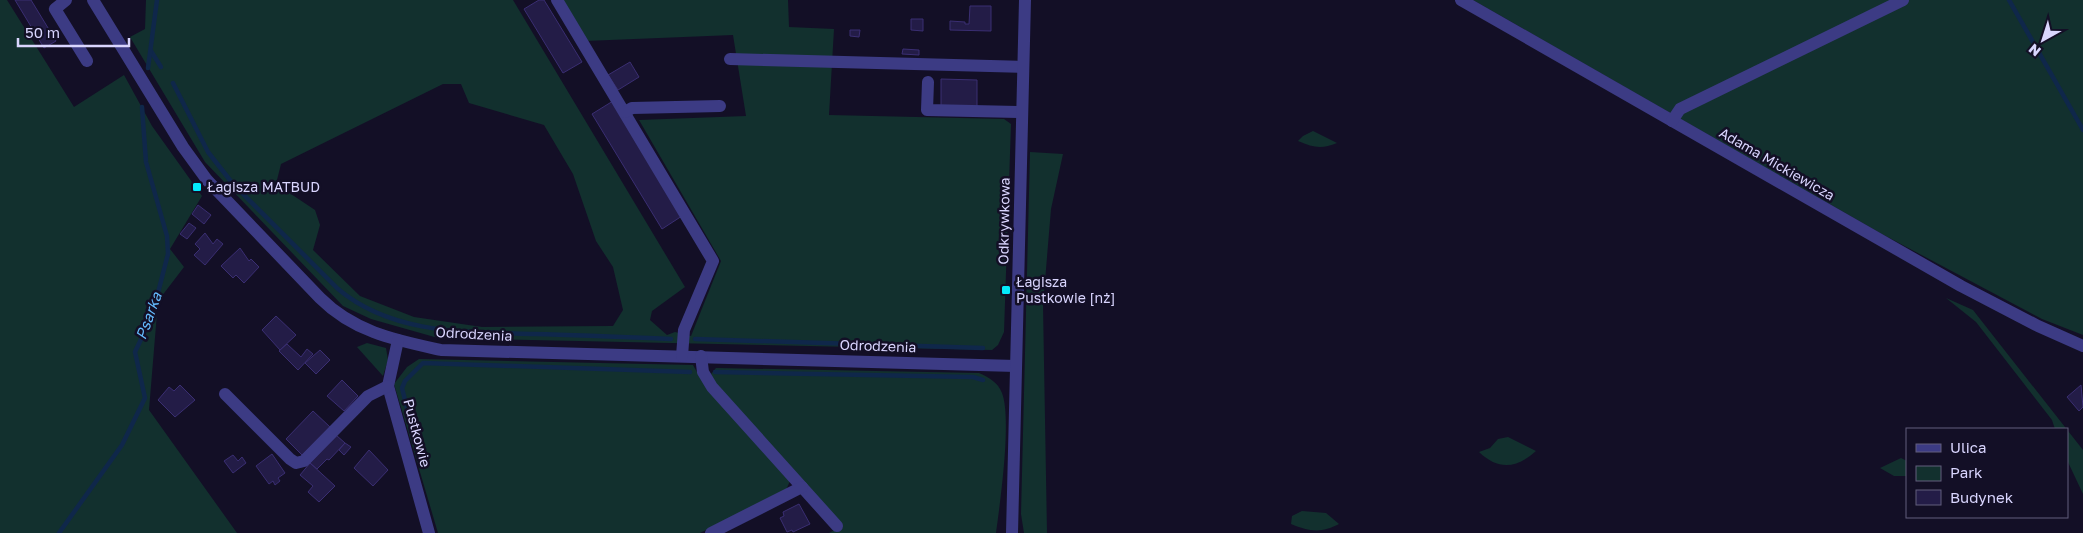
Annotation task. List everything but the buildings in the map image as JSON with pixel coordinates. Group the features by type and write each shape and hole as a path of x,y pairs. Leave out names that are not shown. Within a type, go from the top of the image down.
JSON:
{"street":[{"path":"66,0 55,9 87,61"},
{"name":"Odrodzenia","path":"93,0 160,109 207,180 335,313 354,325 398,340 441,350 1016,366"},
{"path":"557,0 713,261 684,330 682,356"},
{"name":"Odkrywkowa","path":"1012,533 1025,0"},
{"name":"Adama Mickiewicza","path":"1461,0 1961,286 2038,326 2083,346"},
{"path":"1672,121 1680,109 1903,0"},
{"path":"730,59 1023,67"},
{"path":"928,82 927,110 1022,112"},
{"path":"625,112 632,108 720,106"},
{"name":"Pustkowie","path":"398,340 388,386 429,533"},
{"path":"701,356 703,372 712,387 837,526"},
{"path":"225,394 296,463 304,461 347,415 368,396 388,386"},
{"path":"711,533 802,487"}],"green space":[{"path":"0,0 7,0 74,107 124,75 152,126 202,196 170,249 184,267 158,301 149,410 237,533 0,533"},
{"path":"146,0 513,0 685,287 652,311 650,320 667,335 675,332 691,336 721,261 639,120 746,116 733,35 585,41 563,0 788,0 789,27 834,29 829,115 1004,119 1011,124 1004,332 998,345 992,350 438,338 371,319 343,306 205,162 130,37 145,29","holes":["443,84 461,84 469,103 544,125 573,174 596,241 613,267 623,310 613,326 482,327 414,317 360,296 313,250 320,225 315,210 276,184 281,164"]},
{"path":"1473,0 2083,0 2083,335 2042,319 1882,234"},
{"path":"1313,131 1337,143 1318,147 1298,141"},
{"path":"1030,152 1063,154 1051,209 1043,305 1047,533 1024,533 1021,514"},
{"path":"1946,298 1973,310 2065,428 2055,428 2052,420 1976,322"},
{"path":"367,343 386,348 388,360 383,376 357,347"},
{"path":"419,359 693,365 790,481 786,490 700,533 438,533 394,384 407,367"},
{"path":"716,368 979,373 989,378 998,386 1002,393 1006,422 1006,441 996,533 829,533 842,526 714,382 711,374"},
{"path":"2068,431 2083,450 2083,494 2068,462"},
{"path":"1508,437 1536,451 1522,461 1508,465 1494,462 1479,452 1490,448 1498,439"},
{"path":"1901,458 1906,460 1906,476 1894,476 1880,468"},
{"path":"1302,511 1326,513 1339,524 1327,529 1316,530 1304,529 1291,524 1292,516"}],"waterway":[{"name":"Psarka","path":"148,68 157,0"},
{"path":"2009,0 2083,130"},
{"path":"151,51 161,67"},
{"path":"173,83 208,152 233,184 338,289 359,304 382,315 407,323 457,331 671,339"},
{"name":"Psarka","path":"59,533 122,445 145,398 135,352 152,316 168,254 167,236 146,162 142,107"},
{"path":"695,339 983,348"},
{"path":"412,428 402,388 405,381 423,363 690,372"},
{"path":"715,372 973,377 983,380"}],"place":[{"name":"Łagisza MATBUD","path":"197,187"},
{"name":"Łagisza Pustkowie [nż]","path":"1006,290"}]}
